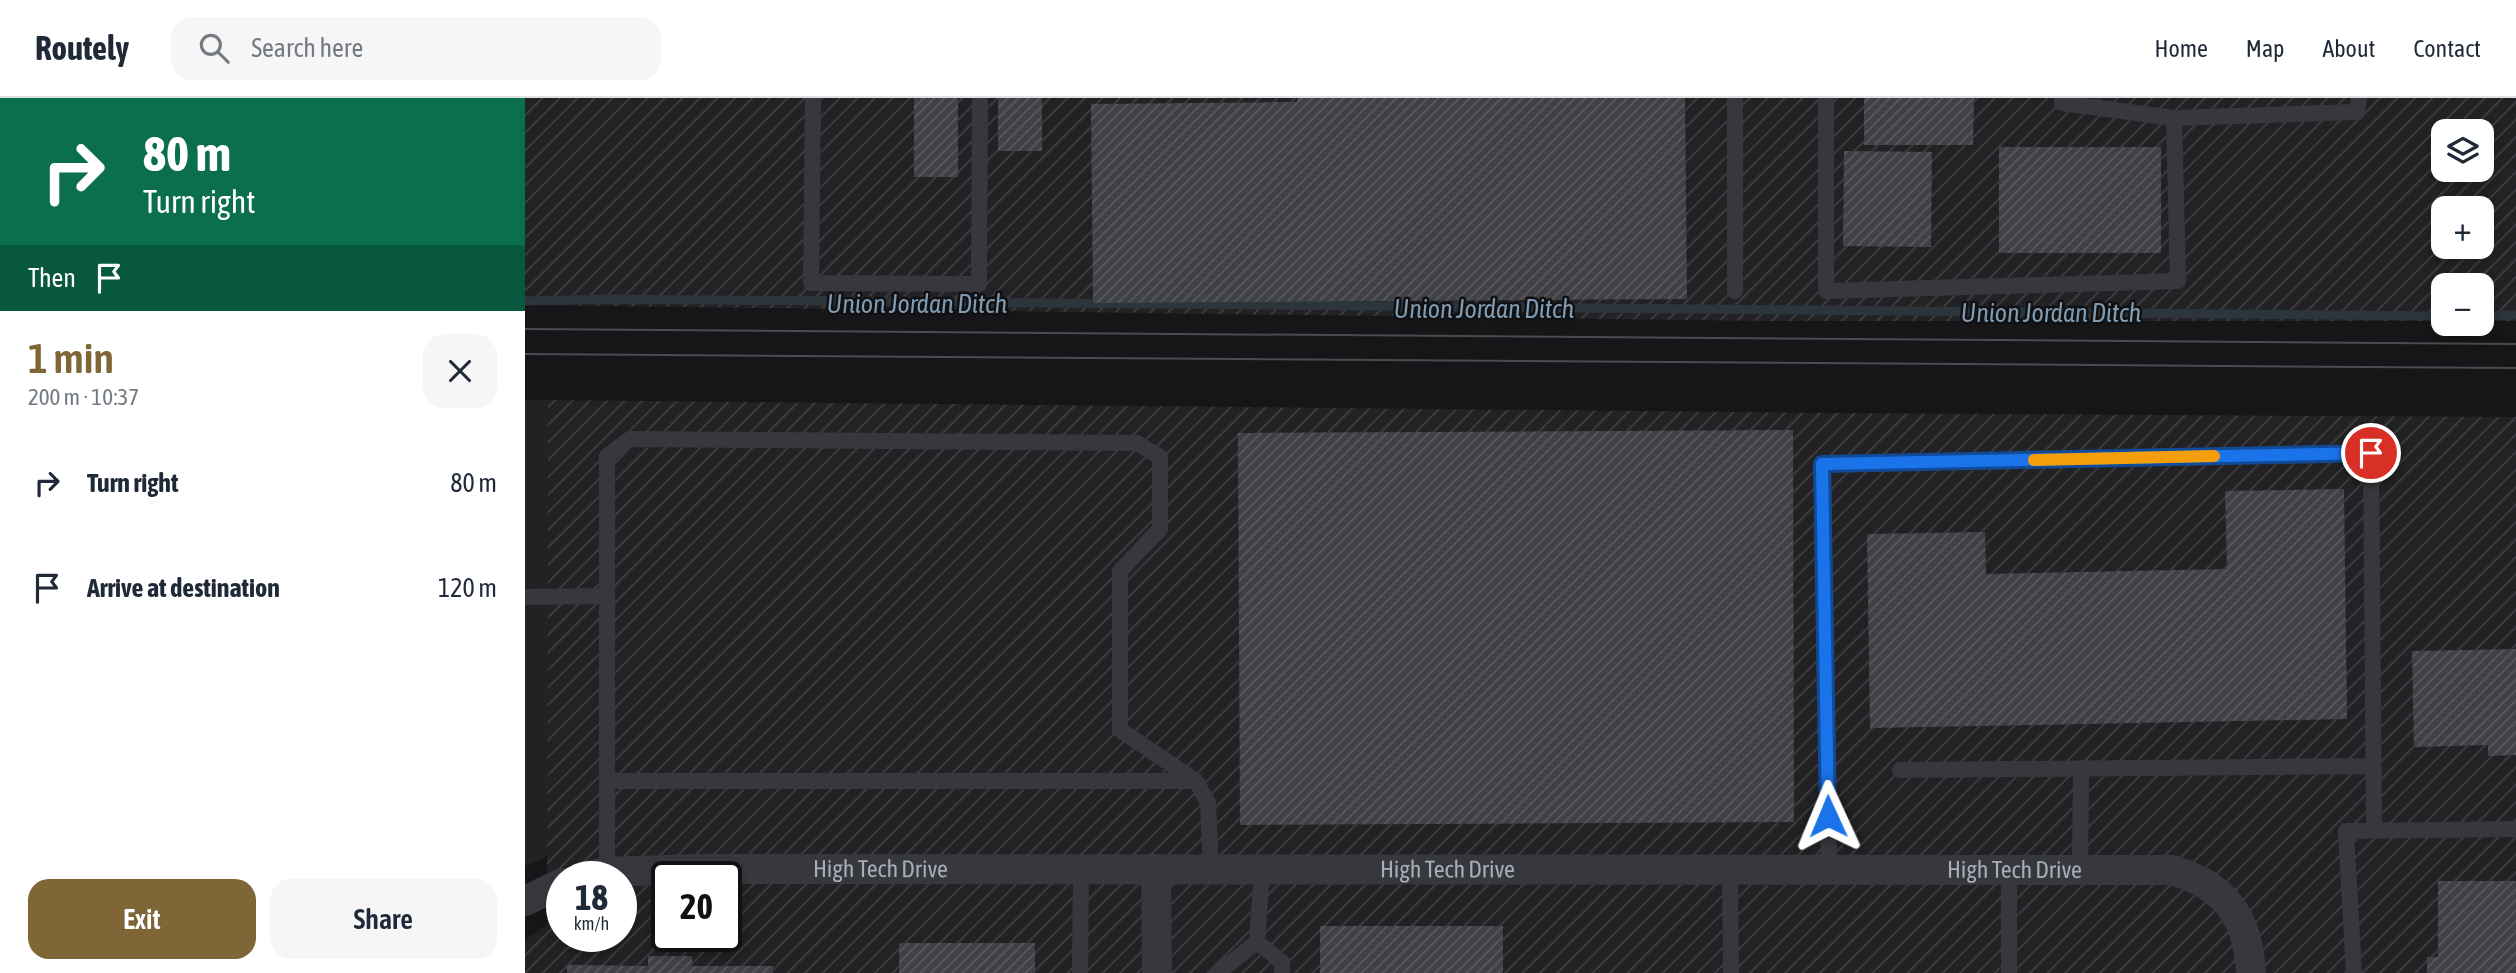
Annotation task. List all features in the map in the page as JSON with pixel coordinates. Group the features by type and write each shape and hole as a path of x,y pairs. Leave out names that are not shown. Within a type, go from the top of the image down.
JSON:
{"street":[{"name":"High Tech Drive","path":"637,872 696,869 2172,870 2204,883 2226,901 2238,916 2246,932 2251,973"},
{"path":"1156,869 1157,973"},
{"path":"525,901 546,891"}],"lane":[{"path":"813,98 811,283 953,284 979,284 980,98"},
{"path":"1735,98 1735,291"},
{"path":"1826,98 1826,291 2178,281 2174,118"},
{"path":"2062,98 2062,103 2174,118 2357,111 2359,98"},
{"path":"596,861 607,782 607,456 630,439 1137,443 1160,457 1160,529 1120,571 1120,730 1196,782 1209,803 1211,870"},
{"path":"1829,870 1822,464 2371,453 2374,831"},
{"path":"525,597 606,596"},
{"path":"1900,770 2373,766"},
{"path":"2080,870 2081,768"},
{"path":"607,782 1196,782"},
{"path":"2354,973 2346,831 2516,829"},
{"path":"1080,973 1081,869"},
{"path":"1218,973 1257,942 1262,870"},
{"path":"1730,870 1731,973"},
{"path":"2009,870 2009,973"},
{"path":"1257,942 1282,967"}],"shaded area":[{"path":"525,98 2516,98 2516,321 2494,321 2494,273 2431,273 2431,321 1764,321 525,305"},
{"path":"525,400 548,400 548,856 525,866"},
{"path":"548,400 2516,417 2516,973 525,973 525,940 546,925 546,952 637,952 637,861 547,861"}],"building":[{"path":"914,98 958,98 958,177 914,177"},
{"path":"998,98 1042,98 1042,151 998,151"},
{"path":"1297,98 1685,98 1687,299 1093,303 1091,104 1297,102"},
{"path":"1864,98 1974,98 1973,145 1864,145"},
{"path":"1999,147 2161,147 2161,253 1999,253"},
{"path":"1844,151 1932,152 1931,247 1843,246"},
{"path":"1793,430 1794,822 1240,825 1238,433"},
{"path":"2344,489 2347,719 1870,728 1867,534 1985,532 1986,574 2227,569 2225,491"},
{"path":"2516,649 2516,755 2488,756 2488,745 2414,747 2412,651"},
{"path":"2438,881 2516,881 2516,973 2427,973 2427,957 2438,957"},
{"path":"1320,926 1503,926 1503,973 1320,973"},
{"path":"899,943 1035,943 1035,973 899,973"},
{"path":"648,956 692,956 692,966 773,966 773,973 567,973 567,965 648,966"}],"waterway":[{"name":"Union Jordan Ditch","path":"525,301 615,299 2431,316"},
{"name":"Union Jordan Ditch","path":"2494,316 2516,315"}],"tram line":[{"path":"525,329 2516,344"},
{"path":"525,354 2516,368"}],"slow traffic":[{"path":"2034,460 2214,456"}],"route":[{"path":"1828,816 1822,464 2371,453"}]}
